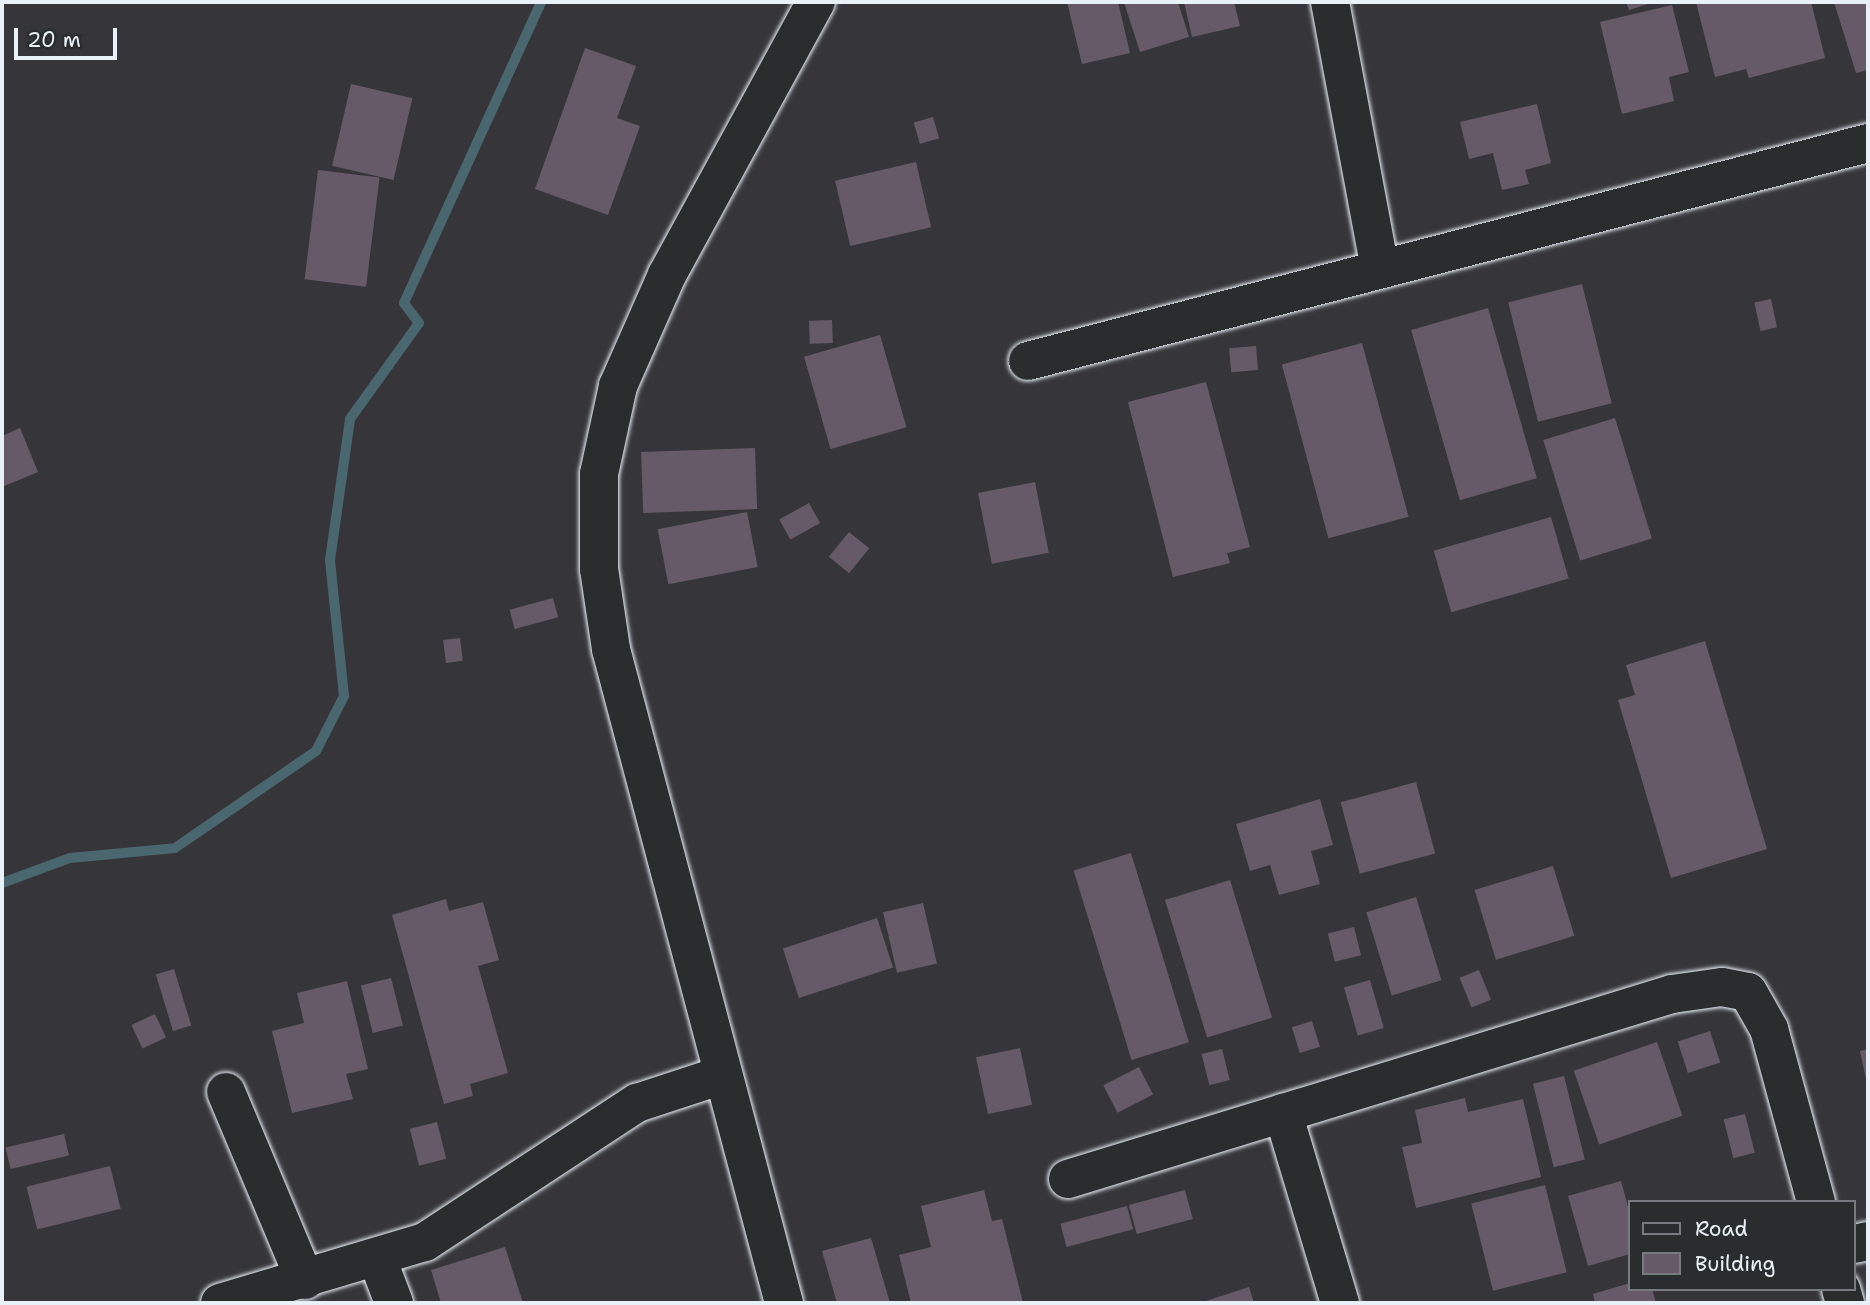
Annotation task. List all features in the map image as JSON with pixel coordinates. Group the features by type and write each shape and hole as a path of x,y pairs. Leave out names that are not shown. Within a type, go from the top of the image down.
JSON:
{"street":[{"path":"784,1303 611,649 599,569 599,474 618,386 667,275 816,2"},
{"path":"1330,2 1380,269"},
{"path":"1028,360 1868,143"},
{"path":"1068,1179 1672,995 1722,987 1748,992 1769,1029 1815,1200"},
{"path":"220,1303 306,1280 425,1242 638,1103 722,1075"},
{"path":"226,1093 306,1280"},
{"path":"1283,1113 1340,1303"},
{"path":"377,1258 394,1303"}],"building":[{"path":"1067,2 1118,2 1130,53 1082,64"},
{"path":"1124,2 1178,2 1189,37 1140,52"},
{"path":"1184,2 1234,2 1240,26 1192,37"},
{"path":"1626,2 1654,2 1629,10"},
{"path":"1696,2 1811,2 1825,58 1749,78 1746,69 1715,77"},
{"path":"1834,2 1868,2 1868,70 1856,73"},
{"path":"1672,5 1689,72 1669,77 1674,101 1622,114 1600,22"},
{"path":"585,48 636,66 617,118 640,126 608,215 535,189"},
{"path":"351,84 412,98 393,180 332,166"},
{"path":"1537,104 1551,163 1525,170 1529,184 1502,190 1493,153 1469,159 1460,122"},
{"path":"933,117 939,138 920,144 914,123"},
{"path":"916,162 931,227 850,246 835,181"},
{"path":"318,170 380,178 366,287 305,279"},
{"path":"1582,284 1612,403 1538,422 1508,302"},
{"path":"1771,299 1777,327 1760,331 1754,303"},
{"path":"1488,308 1537,478 1460,500 1411,330"},
{"path":"832,320 833,343 810,344 809,321"},
{"path":"880,335 906,427 831,449 804,357"},
{"path":"1362,343 1409,517 1328,538 1282,364"},
{"path":"1256,346 1258,370 1231,372 1229,348"},
{"path":"1206,382 1250,547 1227,553 1230,563 1173,577 1128,402"},
{"path":"1615,418 1652,538 1580,560 1543,440"},
{"path":"20,428 38,472 2,487 2,436"},
{"path":"755,448 757,509 643,513 641,452"},
{"path":"1035,482 1049,553 992,564 978,493"},
{"path":"809,503 820,523 790,540 779,519"},
{"path":"747,512 758,567 668,584 658,529"},
{"path":"1551,517 1569,579 1451,612 1434,551"},
{"path":"849,532 869,548 849,573 829,557"},
{"path":"553,598 558,617 515,629 510,610"},
{"path":"460,638 463,661 446,663 443,640"},
{"path":"1705,641 1767,849 1671,878 1618,700 1635,695 1626,665"},
{"path":"1416,782 1435,853 1360,874 1341,802"},
{"path":"1320,799 1333,845 1311,851 1320,884 1279,895 1270,865 1250,871 1236,824"},
{"path":"1131,853 1189,1042 1132,1060 1074,871"},
{"path":"1553,866 1574,936 1496,960 1475,890"},
{"path":"1230,880 1272,1018 1207,1038 1165,900"},
{"path":"1416,897 1441,980 1392,995 1366,912"},
{"path":"446,899 449,911 483,902 499,960 478,966 508,1073 470,1084 473,1096 444,1104 392,915"},
{"path":"923,903 937,963 897,973 883,912"},
{"path":"877,918 893,967 799,998 783,949"},
{"path":"1354,927 1361,955 1335,962 1328,934"},
{"path":"174,969 191,1025 173,1031 156,975"},
{"path":"1479,970 1491,1000 1472,1008 1460,978"},
{"path":"391,978 403,1026 373,1033 361,985"},
{"path":"1370,980 1384,1028 1358,1036 1344,987"},
{"path":"347,981 368,1069 346,1074 353,1099 292,1113 272,1031 304,1023 297,993"},
{"path":"155,1014 166,1038 142,1049 131,1025"},
{"path":"1312,1021 1320,1047 1300,1053 1292,1027"},
{"path":"1710,1031 1720,1062 1688,1073 1678,1042"},
{"path":"1657,1042 1682,1116 1599,1144 1574,1071"},
{"path":"1020,1048 1032,1105 988,1114 976,1057"},
{"path":"1222,1049 1230,1080 1209,1085 1202,1054"},
{"path":"1868,1049 1868,1084 1867,1084 1860,1051"},
{"path":"1139,1067 1153,1095 1117,1113 1103,1085"},
{"path":"1564,1076 1585,1159 1554,1167 1533,1084"},
{"path":"1465,1098 1468,1112 1523,1099 1541,1177 1416,1208 1402,1147 1422,1143 1415,1110"},
{"path":"1745,1114 1755,1153 1733,1158 1724,1119"},
{"path":"437,1122 446,1159 419,1166 410,1129"},
{"path":"64,1134 69,1155 10,1169 6,1147"},
{"path":"110,1166 121,1209 37,1229 27,1187"},
{"path":"1621,1181 1629,1210 1629,1254 1588,1266 1568,1196"},
{"path":"1545,1185 1567,1272 1493,1291 1471,1203"},
{"path":"984,1190 992,1221 1002,1219 1023,1303 911,1303 899,1255 931,1247 921,1206"},
{"path":"1185,1190 1193,1219 1137,1234 1129,1205"},
{"path":"1127,1206 1133,1229 1067,1247 1060,1224"},
{"path":"871,1238 890,1303 837,1303 822,1251"},
{"path":"505,1247 523,1303 441,1303 431,1270"},
{"path":"1629,1283 1629,1291 1653,1291 1656,1303 1595,1303 1593,1294"},
{"path":"1249,1287 1254,1303 1200,1303"}],"waterway":[{"path":"2,883 70,858 175,848 316,751 344,696 330,560 350,419 419,323 404,303 541,2"}]}
